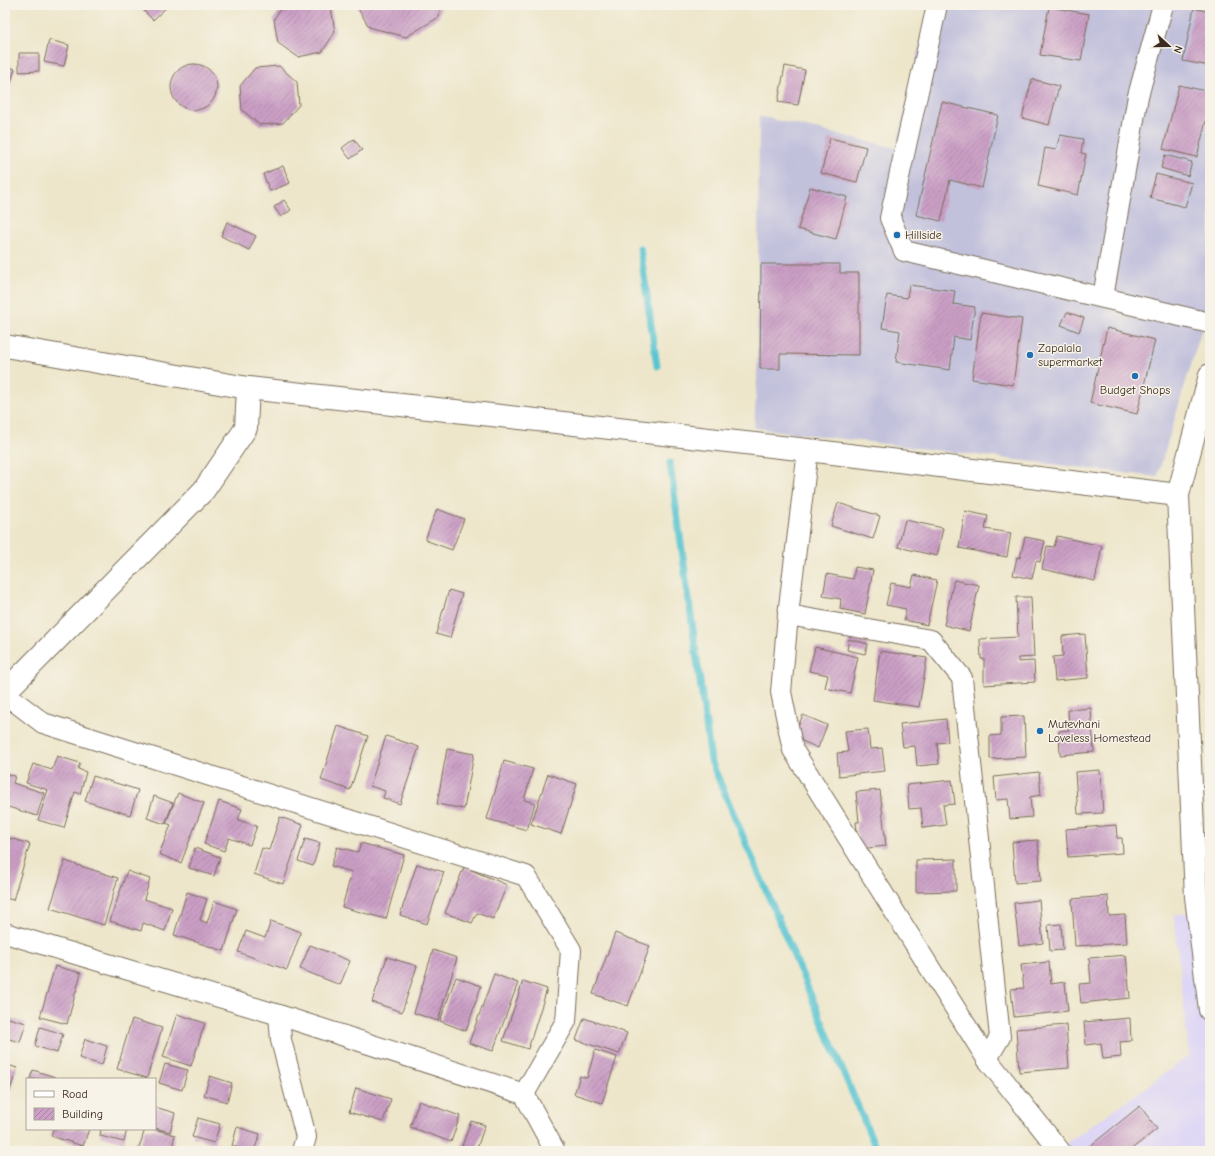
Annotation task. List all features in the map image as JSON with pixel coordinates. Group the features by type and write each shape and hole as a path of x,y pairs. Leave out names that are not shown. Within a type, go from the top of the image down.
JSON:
{"street":[{"path":"936,5 890,218 904,251 1210,323"},
{"path":"1103,297 1138,96 1164,5"},
{"path":"5,346 248,388 808,450 1178,495"},
{"path":"1210,375 1178,495 1210,1010"},
{"path":"248,388 246,428 204,490 5,693 43,723 526,876 572,950 566,1021 524,1094"},
{"path":"808,450 788,615 781,692 792,750 987,1058 1060,1151"},
{"path":"788,615 931,640 962,678 1000,1037 987,1058"},
{"path":"5,933 280,1015 524,1094 555,1151"},
{"path":"280,1015 281,1040 306,1137 302,1151"}],"shaded area":[{"path":"929,5 1210,5 1210,302 1157,477 754,428 757,378 759,116 896,148"},
{"path":"1210,910 1210,1151 1056,1151 1189,1056 1174,915"}],"building":[{"path":"138,5 169,5 153,20"},
{"path":"283,5 326,5 331,8 335,32 322,52 298,57 278,43 274,19"},
{"path":"356,5 441,5 439,17 406,37 369,27"},
{"path":"1049,7 1089,14 1081,61 1040,55"},
{"path":"1194,8 1210,12 1210,66 1183,61"},
{"path":"49,40 69,45 64,66 44,62"},
{"path":"19,53 39,53 39,71 19,72"},
{"path":"189,64 199,64 207,68 213,74 217,82 217,92 213,100 207,106 199,110 189,110 181,106 175,100 171,92 171,82 175,74 181,68"},
{"path":"5,65 15,69 10,85 5,83"},
{"path":"279,66 297,82 299,105 283,123 260,125 242,110 240,86 255,68"},
{"path":"785,66 805,70 798,105 778,102"},
{"path":"1032,79 1059,86 1049,125 1022,118"},
{"path":"1179,85 1210,92 1210,105 1197,157 1163,149"},
{"path":"942,102 998,115 982,188 950,180 941,221 916,215"},
{"path":"1060,135 1083,139 1081,153 1086,154 1078,195 1038,186 1045,148 1056,150"},
{"path":"830,138 866,147 857,182 821,173"},
{"path":"354,139 362,150 350,159 342,148"},
{"path":"1165,155 1192,162 1188,176 1161,168"},
{"path":"283,166 290,183 270,191 263,174"},
{"path":"1156,174 1192,183 1185,207 1150,198"},
{"path":"810,187 847,197 836,239 798,229"},
{"path":"284,200 291,210 281,217 274,207"},
{"path":"227,222 256,236 249,250 221,236"},
{"path":"761,264 840,264 840,273 859,273 859,355 780,354 780,369 760,369"},
{"path":"909,285 955,291 953,304 975,307 970,340 954,337 950,370 896,362 900,331 882,328 887,295 907,298"},
{"path":"1067,312 1084,318 1079,332 1061,325"},
{"path":"981,313 1022,319 1013,385 972,379"},
{"path":"1107,328 1155,340 1137,414 1090,403"},
{"path":"838,503 880,516 873,539 831,526"},
{"path":"437,509 464,519 452,550 425,540"},
{"path":"965,511 988,516 985,529 1011,533 1007,557 959,548"},
{"path":"905,520 943,528 937,556 898,547"},
{"path":"1057,536 1102,546 1095,581 1042,569 1047,546 1054,547"},
{"path":"1025,537 1045,541 1040,562 1036,561 1032,579 1013,575 1017,557 1020,558"},
{"path":"855,567 873,570 865,614 840,609 841,599 823,596 827,574 853,579"},
{"path":"914,575 937,580 927,625 904,620 906,609 886,605 891,583 911,587"},
{"path":"954,580 979,585 969,631 944,625"},
{"path":"449,590 462,594 450,638 436,634"},
{"path":"1016,597 1031,597 1034,657 1018,658 1018,662 1034,661 1035,682 984,685 984,659 981,659 980,639 1018,637"},
{"path":"1085,634 1088,678 1055,681 1053,657 1063,656 1062,636"},
{"path":"849,639 868,644 865,654 847,650"},
{"path":"815,647 858,657 850,693 825,688 828,675 809,671"},
{"path":"880,651 927,658 919,707 873,700"},
{"path":"1091,708 1094,752 1060,755 1059,731 1069,730 1068,710"},
{"path":"803,715 827,725 818,748 793,737"},
{"path":"1024,716 1026,757 990,759 990,736 1001,735 1001,717"},
{"path":"946,719 948,742 937,743 939,764 917,766 915,746 903,747 900,724"},
{"path":"338,726 368,736 350,790 321,780"},
{"path":"868,729 870,749 882,748 885,771 839,776 837,753 848,752 845,731"},
{"path":"386,736 419,747 400,804 383,798 385,791 370,786"},
{"path":"447,749 474,754 464,809 437,804"},
{"path":"57,756 80,763 78,769 86,772 80,794 75,792 64,828 38,820 48,790 26,783 33,764 52,770"},
{"path":"504,761 533,769 524,800 535,803 527,830 487,819"},
{"path":"1100,770 1103,813 1078,814 1075,772"},
{"path":"1039,772 1041,795 1030,797 1032,817 1010,819 1008,799 996,800 994,777"},
{"path":"5,774 15,776 13,783 44,793 37,816 5,806"},
{"path":"548,774 577,784 561,834 531,824"},
{"path":"93,776 138,790 130,815 85,801"},
{"path":"952,780 955,804 943,805 946,825 923,828 921,808 909,809 907,785"},
{"path":"880,790 886,846 859,849 856,822 859,822 856,792"},
{"path":"178,793 204,803 181,863 159,854 171,825 166,823"},
{"path":"154,796 173,803 165,824 147,818"},
{"path":"219,801 242,809 238,820 257,826 250,845 229,838 224,851 204,844"},
{"path":"280,817 303,825 283,884 254,874 262,848 269,850"},
{"path":"1116,825 1117,838 1122,838 1123,853 1068,857 1066,829"},
{"path":"6,837 30,844 13,900 5,898"},
{"path":"305,839 320,843 313,866 298,861"},
{"path":"1038,840 1041,881 1015,883 1012,842"},
{"path":"361,843 404,855 386,919 342,907 352,872 331,866 337,847 358,852"},
{"path":"195,848 220,857 214,876 189,868"},
{"path":"956,859 956,891 916,892 916,860"},
{"path":"65,861 118,878 104,925 50,908"},
{"path":"417,864 444,872 427,924 400,915"},
{"path":"464,867 507,885 493,919 477,913 472,923 445,913"},
{"path":"127,871 150,879 144,899 172,908 165,931 143,923 141,931 110,921"},
{"path":"187,892 207,899 200,920 207,923 214,901 237,909 224,951 174,935"},
{"path":"1108,896 1109,916 1125,915 1127,943 1075,946 1072,899"},
{"path":"1039,900 1043,943 1019,946 1014,903"},
{"path":"271,921 301,932 287,970 238,952 246,931 265,938"},
{"path":"1061,924 1063,950 1050,951 1048,925"},
{"path":"615,933 650,946 628,1006 593,994"},
{"path":"310,945 350,961 340,985 300,969"},
{"path":"433,950 457,958 438,1021 414,1013"},
{"path":"1126,955 1130,998 1081,1003 1079,984 1091,983 1089,958"},
{"path":"387,957 417,966 402,1012 372,1002"},
{"path":"1049,962 1051,984 1065,982 1068,1011 1014,1017 1011,989 1024,988 1021,965"},
{"path":"55,966 81,973 67,1024 40,1017"},
{"path":"494,974 518,983 493,1051 469,1043"},
{"path":"456,977 481,986 466,1031 440,1021"},
{"path":"523,981 547,989 528,1049 503,1041"},
{"path":"177,1014 205,1023 191,1066 163,1057"},
{"path":"5,1017 26,1023 20,1042 5,1038"},
{"path":"584,1018 627,1033 619,1054 576,1040"},
{"path":"1130,1018 1131,1041 1120,1042 1121,1057 1103,1059 1101,1043 1086,1045 1084,1022"},
{"path":"132,1019 162,1028 147,1078 117,1069"},
{"path":"1066,1025 1069,1068 1019,1072 1016,1029"},
{"path":"40,1027 63,1034 57,1053 35,1046"},
{"path":"85,1039 107,1046 102,1065 79,1058"},
{"path":"595,1050 617,1057 602,1103 574,1094 580,1076 587,1078"},
{"path":"5,1064 17,1068 5,1107"},
{"path":"165,1064 188,1070 182,1090 159,1083"},
{"path":"33,1070 55,1077 54,1078 30,1078"},
{"path":"210,1076 232,1083 227,1102 204,1095"},
{"path":"356,1088 391,1099 383,1122 349,1112"},
{"path":"419,1101 460,1116 451,1142 410,1127"},
{"path":"1140,1106 1157,1129 1129,1151 1085,1150"},
{"path":"156,1107 175,1113 170,1132 156,1128"},
{"path":"198,1118 220,1124 214,1143 192,1137"},
{"path":"471,1121 485,1125 476,1151 462,1146"},
{"path":"237,1127 260,1134 254,1151 232,1146"},
{"path":"53,1130 89,1130 83,1146 51,1136"},
{"path":"101,1130 127,1130 124,1142 100,1136"},
{"path":"145,1130 156,1130 175,1135 171,1151 138,1151"}],"waterway":[{"path":"640,248 657,366"},
{"path":"670,463 711,761 877,1151"}],"place":[{"name":"Hillside","path":"897,235"},
{"name":"Zapalala supermarket","path":"1030,355"},
{"name":"Budget Shops","path":"1135,376"},
{"name":"Mutevhani Loveless Homestead","path":"1040,731"}]}
